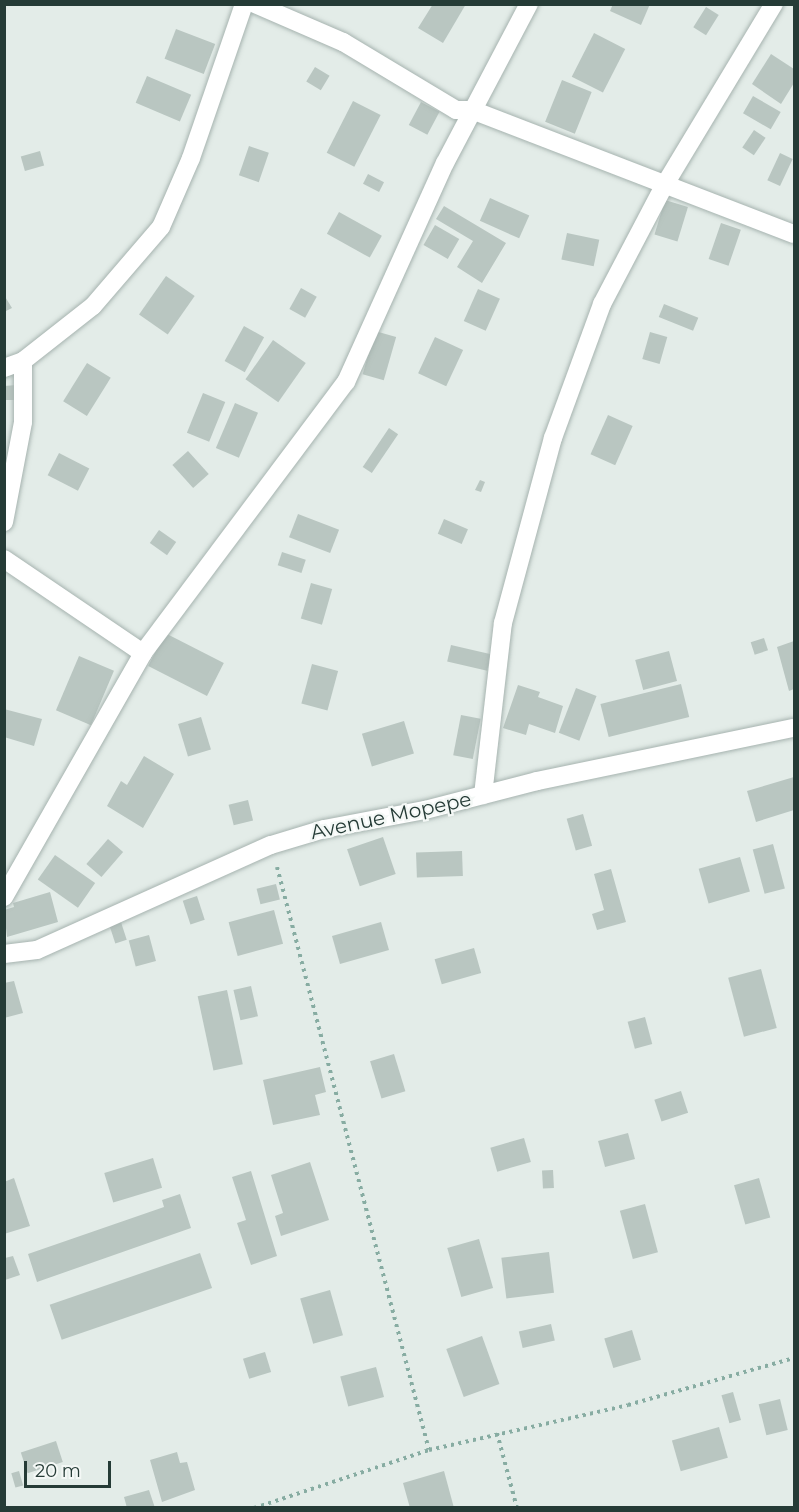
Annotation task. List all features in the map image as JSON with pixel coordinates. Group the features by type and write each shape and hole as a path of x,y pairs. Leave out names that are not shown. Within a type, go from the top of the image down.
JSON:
{"street":[{"path":"4,368 23,361 93,306 161,227 191,158 244,4"},
{"path":"255,4 343,42 456,110 472,110 664,186 795,234"},
{"path":"4,897 143,653 346,382 472,110 529,4"},
{"path":"483,795 503,623 553,438 602,304 664,186 774,4"},
{"path":"4,522 23,422 23,361"},
{"path":"4,559 143,653"},
{"name":"Avenue Mopepe","path":"4,954 37,950 271,845 324,829 795,728"}],"path":[{"path":"271,845 429,1450"},
{"path":"254,1508 429,1450 628,1405 795,1358"},
{"path":"497,1433 517,1508"}],"building":[{"path":"433,4 466,4 443,43 418,28"},
{"path":"613,4 650,4 641,25 610,11"},
{"path":"706,7 719,15 706,35 693,27"},
{"path":"176,29 215,44 204,74 165,59"},
{"path":"594,33 625,49 603,93 572,77"},
{"path":"771,54 794,69 794,83 781,104 752,84"},
{"path":"315,67 330,76 321,90 306,82"},
{"path":"147,76 191,95 180,121 136,103"},
{"path":"562,80 592,92 575,134 545,122"},
{"path":"753,96 781,112 771,129 743,113"},
{"path":"353,101 381,115 354,167 327,153"},
{"path":"421,102 440,112 427,135 409,125"},
{"path":"754,130 766,138 754,155 742,147"},
{"path":"249,146 269,153 259,182 239,175"},
{"path":"40,151 44,165 25,171 21,157"},
{"path":"780,153 793,159 780,186 767,180"},
{"path":"368,174 384,182 379,192 363,184"},
{"path":"490,198 529,215 519,238 480,221"},
{"path":"665,200 688,207 677,241 654,234"},
{"path":"444,206 506,243 482,283 457,267 473,241 436,219"},
{"path":"339,212 382,236 370,258 327,234"},
{"path":"721,223 741,230 728,266 709,259"},
{"path":"435,225 459,239 448,259 424,245"},
{"path":"567,233 599,240 594,266 561,259"},
{"path":"166,276 195,296 168,335 139,315"},
{"path":"301,288 317,297 305,318 289,309"},
{"path":"478,289 500,299 486,331 464,321"},
{"path":"4,295 12,308 4,312"},
{"path":"664,304 698,318 693,331 659,317"},
{"path":"244,326 264,337 245,372 225,361"},
{"path":"375,331 396,337 384,380 363,374"},
{"path":"650,332 667,337 660,364 642,359"},
{"path":"435,337 463,350 446,386 418,373"},
{"path":"273,340 306,363 278,402 245,379"},
{"path":"87,363 111,378 87,416 63,401"},
{"path":"17,385 19,400 4,400 4,386"},
{"path":"203,393 225,402 209,442 187,433"},
{"path":"235,403 258,413 239,458 216,448"},
{"path":"608,415 633,426 615,465 591,454"},
{"path":"389,428 398,434 372,473 363,467"},
{"path":"188,451 209,474 193,488 172,465"},
{"path":"59,453 89,468 78,491 48,475"},
{"path":"480,480 485,482 481,492 475,490"},
{"path":"298,514 339,530 330,553 289,537"},
{"path":"444,519 468,529 462,544 438,534"},
{"path":"159,530 176,542 167,555 150,543"},
{"path":"282,552 306,560 301,573 278,565"},
{"path":"311,583 332,589 322,625 301,619"},
{"path":"165,633 224,663 207,696 148,666"},
{"path":"764,638 768,650 755,655 751,642"},
{"path":"794,641 794,689 789,691 777,647"},
{"path":"451,645 491,654 487,671 447,662"},
{"path":"669,651 677,681 643,690 635,660"},
{"path":"79,656 114,671 91,725 56,710"},
{"path":"312,664 338,671 327,711 301,704"},
{"path":"681,684 689,717 609,737 600,704"},
{"path":"518,685 540,692 538,697 563,706 555,733 529,724 526,735 503,728"},
{"path":"576,688 597,696 579,741 559,733"},
{"path":"4,709 42,719 34,746 4,737"},
{"path":"461,715 481,719 473,759 453,755"},
{"path":"201,717 211,750 188,757 178,724"},
{"path":"404,721 414,754 372,766 362,734"},
{"path":"144,756 174,774 143,828 107,806 121,781 127,785"},
{"path":"794,777 794,810 756,822 747,791"},
{"path":"248,800 253,820 234,825 229,805"},
{"path":"583,814 592,846 576,850 567,819"},
{"path":"383,837 396,874 360,886 347,849"},
{"path":"108,839 123,852 101,877 86,864"},
{"path":"773,844 785,888 765,894 753,849"},
{"path":"462,851 463,876 417,878 416,853"},
{"path":"55,855 95,883 78,908 38,880"},
{"path":"740,857 750,892 709,903 699,869"},
{"path":"611,869 626,922 597,930 592,914 604,910 594,874"},
{"path":"276,884 280,900 260,904 257,889"},
{"path":"50,892 58,922 7,937 4,910 14,907 13,903"},
{"path":"197,896 205,920 190,924 183,901"},
{"path":"274,910 283,944 238,956 229,922"},
{"path":"119,916 127,940 115,943 108,920"},
{"path":"381,922 389,950 340,964 332,936"},
{"path":"149,935 156,961 136,967 129,940"},
{"path":"474,948 481,973 442,984 435,959"},
{"path":"761,969 777,1028 744,1037 728,978"},
{"path":"14,981 23,1013 4,1018 4,983"},
{"path":"251,986 258,1016 240,1020 233,990"},
{"path":"227,990 243,1064 213,1071 198,996"},
{"path":"645,1017 652,1044 635,1049 628,1022"},
{"path":"394,1054 405,1091 381,1099 370,1061"},
{"path":"320,1067 326,1092 315,1095 320,1115 273,1125 263,1080"},
{"path":"681,1091 688,1113 661,1122 654,1100"},
{"path":"628,1133 635,1159 605,1167 598,1141"},
{"path":"524,1138 531,1162 497,1172 490,1148"},
{"path":"153,1158 162,1188 113,1203 104,1173"},
{"path":"310,1162 329,1220 281,1236 275,1216 283,1213 271,1175"},
{"path":"553,1170 554,1188 543,1189 542,1171"},
{"path":"251,1171 277,1256 251,1265 237,1223 246,1220 232,1177"},
{"path":"14,1178 30,1226 4,1234 4,1182"},
{"path":"759,1178 770,1217 745,1225 734,1185"},
{"path":"180,1194 191,1228 37,1282 28,1254 164,1207 162,1200"},
{"path":"645,1204 658,1252 633,1259 620,1211"},
{"path":"479,1239 493,1288 461,1297 447,1248"},
{"path":"549,1252 554,1293 506,1299 501,1258"},
{"path":"200,1253 212,1288 62,1340 50,1305"},
{"path":"13,1256 20,1275 5,1280 5,1258"},
{"path":"330,1290 343,1335 313,1344 300,1299"},
{"path":"551,1324 555,1341 523,1348 519,1331"},
{"path":"632,1330 641,1360 613,1368 604,1338"},
{"path":"482,1336 499,1384 464,1397 446,1349"},
{"path":"265,1352 271,1372 249,1379 243,1359"},
{"path":"376,1367 384,1397 348,1407 340,1377"},
{"path":"733,1392 741,1420 729,1423 721,1395"},
{"path":"780,1399 788,1430 766,1435 759,1404"},
{"path":"719,1427 728,1458 681,1471 672,1441"},
{"path":"56,1441 63,1462 28,1473 21,1452"},
{"path":"177,1452 180,1463 187,1462 195,1490 162,1502 150,1460"},
{"path":"19,1471 23,1485 15,1488 11,1473"},
{"path":"444,1471 454,1508 410,1508 403,1483"},
{"path":"149,1490 155,1508 127,1508 124,1497"}]}
